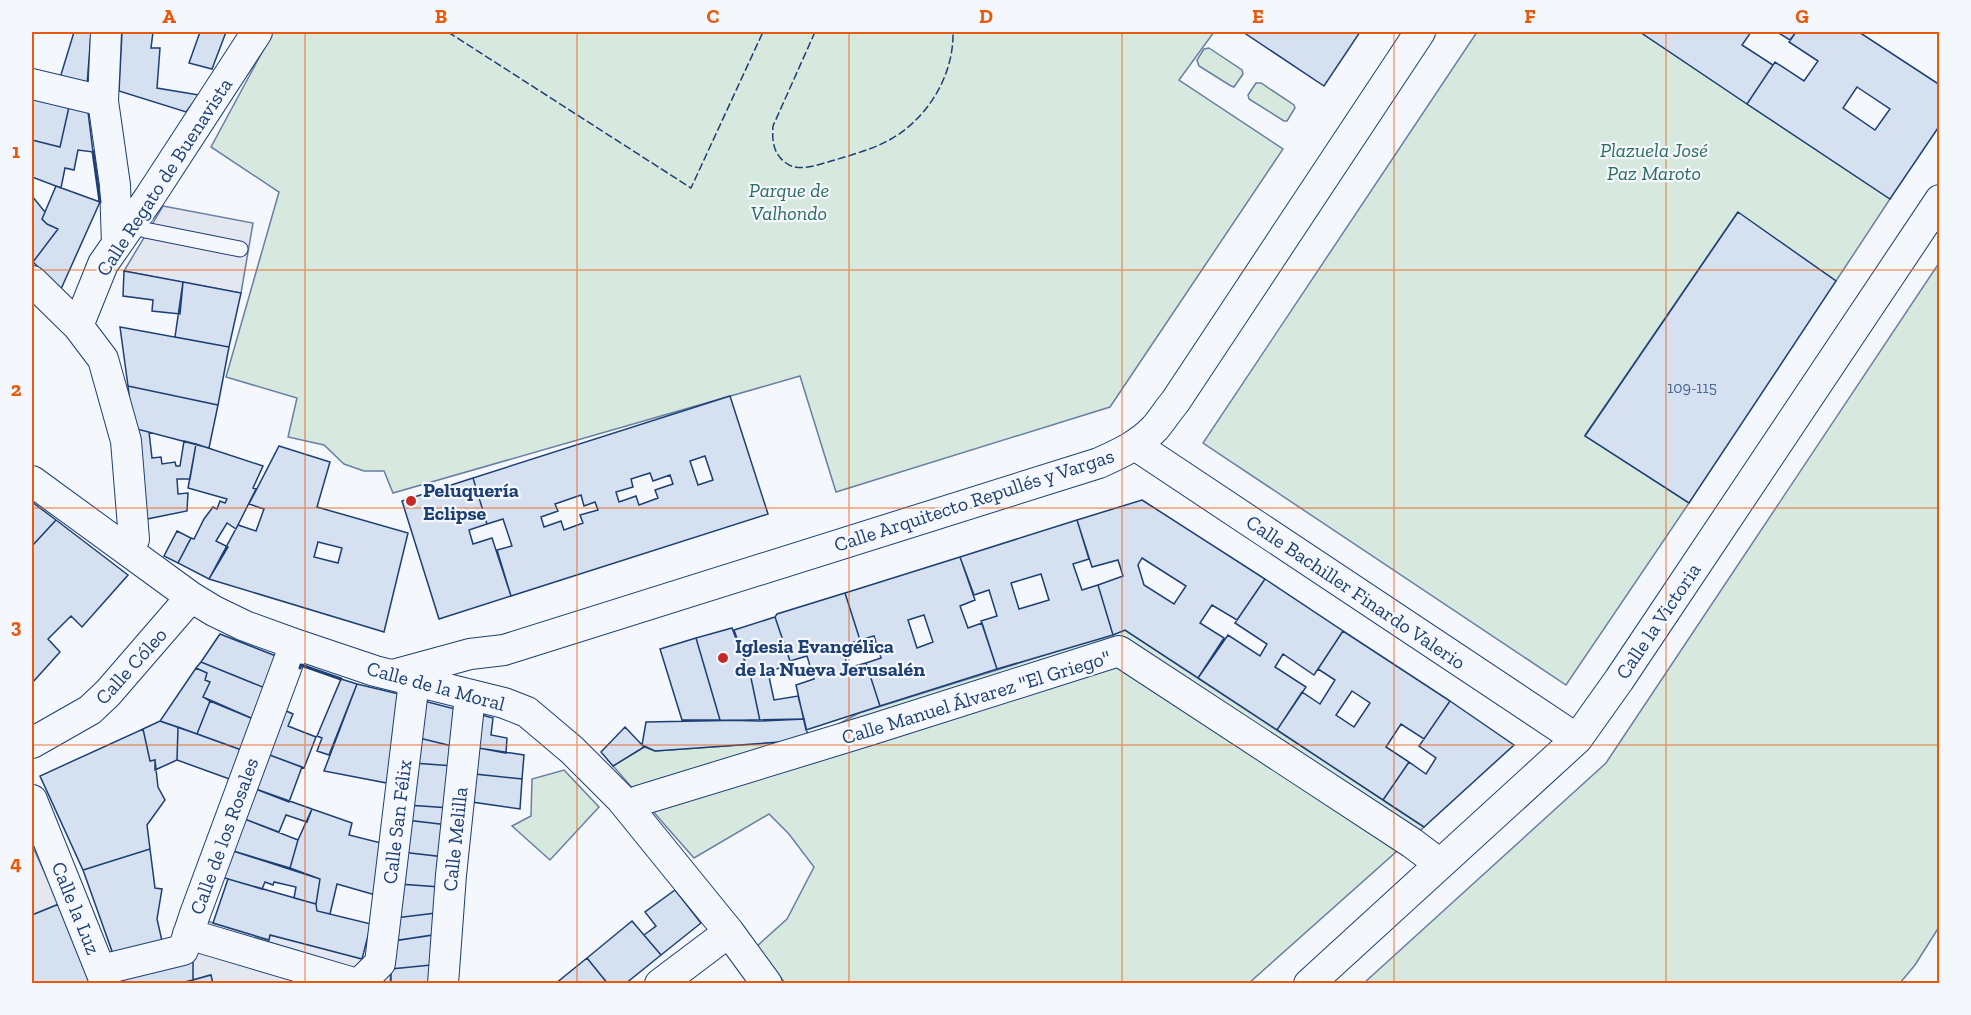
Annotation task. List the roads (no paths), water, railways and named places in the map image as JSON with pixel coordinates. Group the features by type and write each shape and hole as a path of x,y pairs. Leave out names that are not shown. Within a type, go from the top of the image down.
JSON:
{"street":[{"path":"106,32 103,101 114,185 117,244"},
{"name":"Calle Regato de Buenavista","path":"78,326 103,264 257,32"},
{"name":"Calle Arquitecto Repullés y Vargas","path":"403,678 470,654 504,650 1099,463 1135,445 1155,428 1175,402 1420,32"},
{"path":"32,84 103,101"},
{"name":"Calle la Victoria","path":"1309,984 1577,739 1625,671 1940,200"},
{"path":"32,280 78,326 103,358 126,441 134,539"},
{"name":"Calle Bachiller Finardo Valerio","path":"1135,445 1577,739"},
{"name":"Calle de la Moral","path":"32,481 191,597 245,626 375,671 504,703 527,712 572,750 621,799 729,932 767,984"},
{"name":"Calle Cóleo","path":"32,743 90,710 108,693 191,597"},
{"name":"Calle de los Rosales","path":"104,977 183,950 295,644"},
{"name":"Calle Arquitecto Repullés y Vargas","path":"477,697 483,666 504,650"},
{"name":"Calle Manuel Álvarez \"El Griego\"","path":"638,801 1119,651 1412,843 1440,864"},
{"name":"Calle San Félix","path":"358,984 380,963 403,678"},
{"name":"Calle Melilla","path":"443,984 451,875 477,697"},
{"name":"Calle la Luz","path":"32,800 104,977"},
{"path":"660,984 729,932"},
{"path":"188,934 358,984"}],"lane":[{"path":"135,217 146,230 240,249"}],"place":[{"name":"Peluquería Eclipse","path":"411,501"},
{"name":"Iglesia Evangélica de la Nueva Jerusalén","path":"723,658"}],"park label":[{"name":"Plazuela José Paz Maroto","path":"1654,162"},
{"name":"Parque de Valhondo","path":"789,202"}]}
